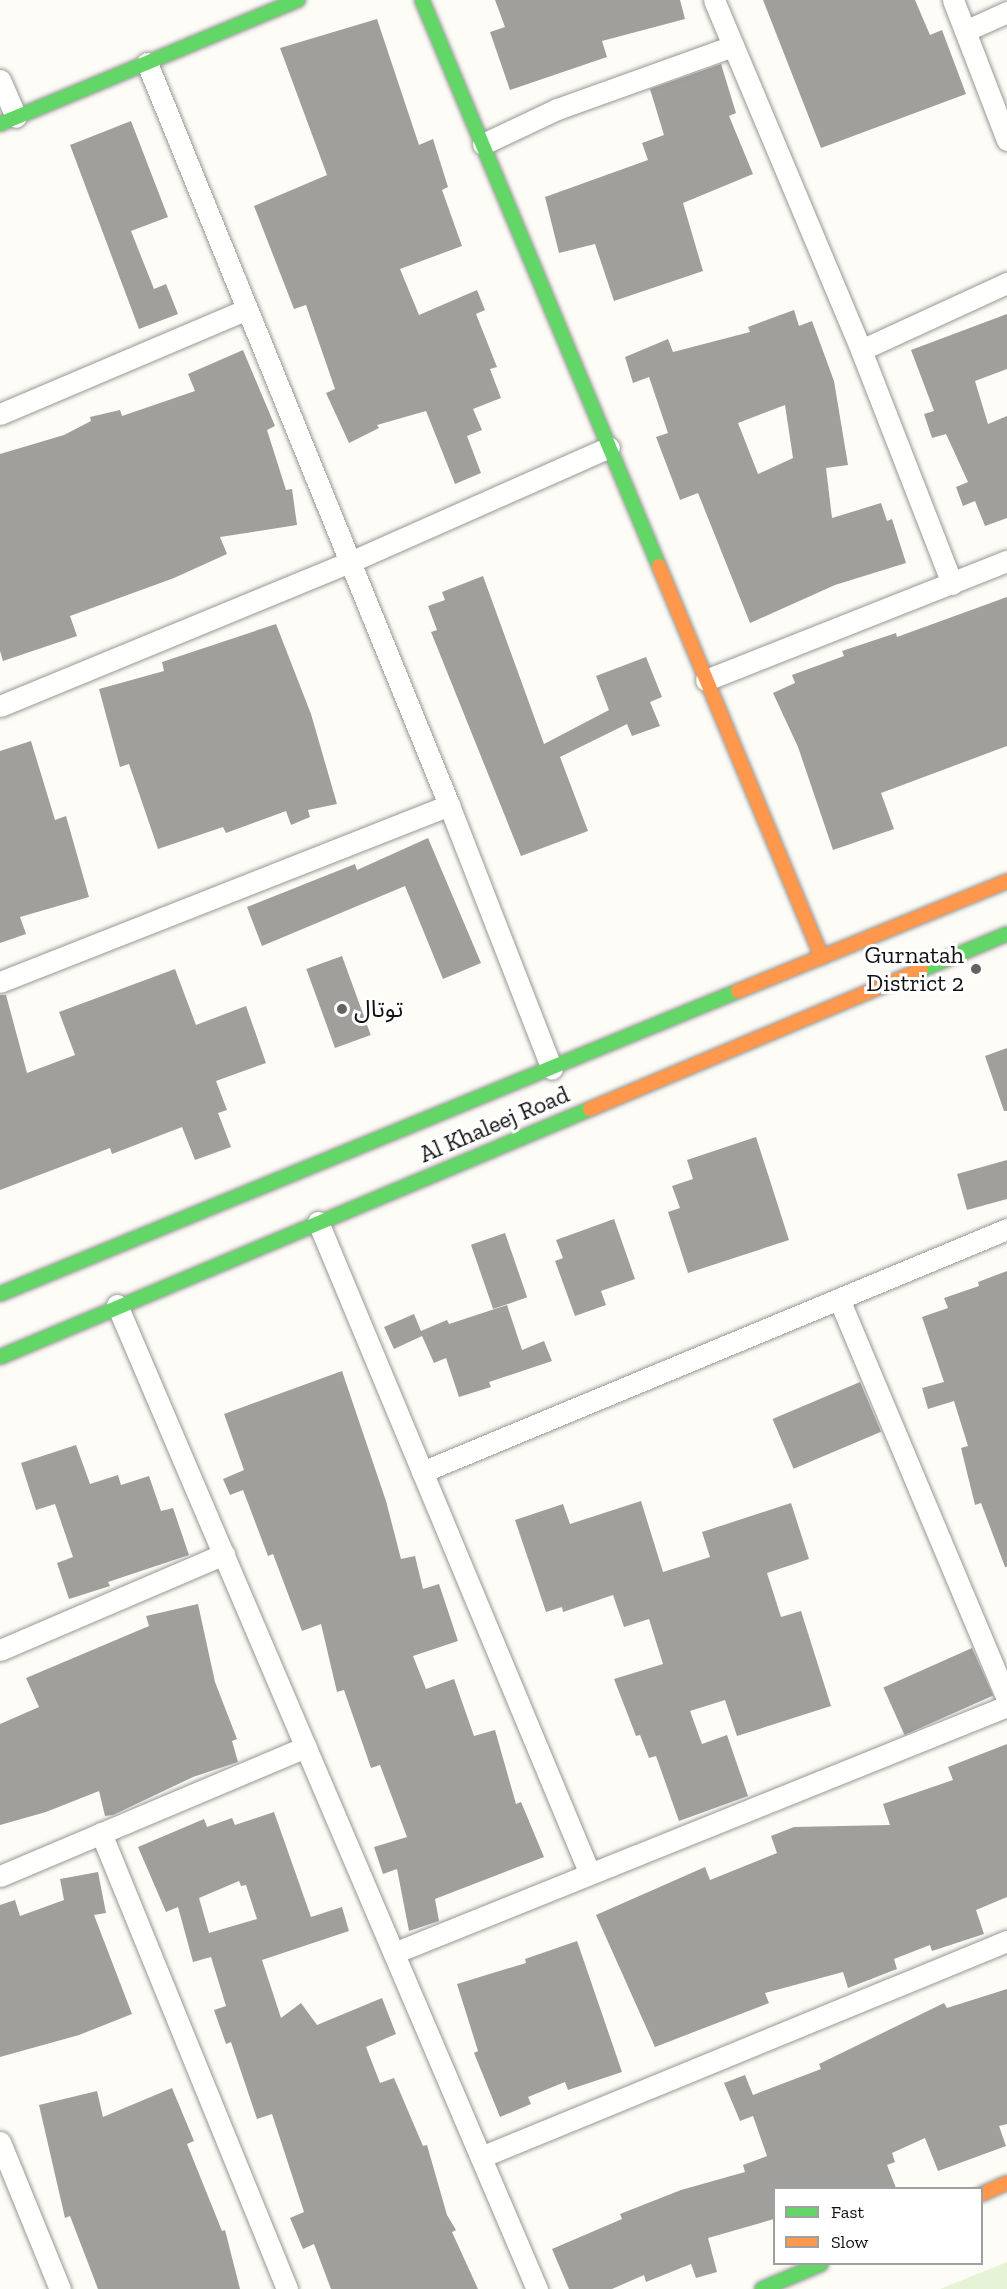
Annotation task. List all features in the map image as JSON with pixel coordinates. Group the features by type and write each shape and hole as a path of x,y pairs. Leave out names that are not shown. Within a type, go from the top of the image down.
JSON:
{"main road":[{"path":"8,121 298,0"},
{"path":"422,0 822,957"},
{"name":"Al Khaleej Road","path":"0,1294 1007,881"},
{"name":"Al Khaleej Road","path":"0,1357 117,1305 1007,934"},
{"path":"983,2193 1007,2182"},
{"path":"765,2288 819,2265"}],"street":[{"path":"714,0 861,350 952,584"},
{"path":"953,0 1007,140"},
{"path":"965,31 1007,12"},
{"path":"483,144 557,109 733,46"},
{"path":"147,63 449,806 552,1069"},
{"path":"0,80 8,121"},
{"path":"861,350 1007,283"},
{"path":"0,414 247,309"},
{"path":"0,706 350,562 609,447"},
{"path":"706,680 1007,561"},
{"path":"0,982 449,806"},
{"path":"318,1222 590,1874"},
{"path":"423,1472 1007,1229"},
{"path":"839,1299 1007,1698"},
{"path":"117,1305 537,2289"},
{"path":"0,1650 224,1554"},
{"path":"394,1953 1007,1706"},
{"path":"0,1876 306,1747"},
{"path":"101,1833 287,2289"},
{"path":"481,2157 1007,1941"},
{"path":"0,2142 60,2289"}],"green space":[{"path":"1007,2262 1007,2289 940,2289"}],"building":[{"path":"495,0 680,0 685,19 602,41 607,57 510,90 490,32 505,27"},
{"path":"763,0 915,0 930,35 942,30 966,94 821,148"},
{"path":"377,19 419,145 433,139 448,187 442,190 462,246 400,269 419,315 477,290 485,310 476,314 497,367 490,369 501,398 473,409 482,430 467,436 481,473 455,484 426,411 377,425 379,428 349,443 326,393 335,389 306,305 294,309 254,206 327,175 280,48"},
{"path":"721,64 736,113 729,116 753,174 683,203 703,271 614,301 595,244 559,253 545,197 648,160 642,143 664,135 650,89"},
{"path":"131,121 168,217 131,231 154,289 166,284 178,314 139,329 70,145"},
{"path":"794,310 799,326 812,321 834,381 848,465 826,468 832,518 881,503 887,521 892,519 906,563 835,585 750,623 698,493 680,500 656,437 668,433 649,377 633,383 625,357 668,339 673,352 750,332 748,327","holes":["785,405 793,458 758,474 738,423"]},
{"path":"1007,314 1007,369 975,381 988,424 1007,416 1007,518 985,526 975,501 963,506 956,487 968,482 946,434 932,438 924,414 934,411 911,350"},
{"path":"243,350 275,426 267,430 286,490 292,489 297,525 220,537 227,554 174,578 70,616 77,636 3,661 0,651 0,454 64,435 91,421 90,417 120,410 122,416 195,391 188,374"},
{"path":"483,576 544,744 609,710 596,676 646,657 662,697 650,702 660,726 632,736 627,724 560,757 588,831 521,856 431,632 437,630 428,606 445,600 442,592"},
{"path":"1007,597 1007,746 881,793 894,829 833,850 798,747 773,693 795,683 792,675 844,656 842,651 896,633 897,637"},
{"path":"276,624 311,714 337,804 308,810 310,817 291,825 286,811 226,833 223,827 158,849 129,764 120,767 99,689 164,671 162,662"},
{"path":"31,741 55,820 66,816 89,897 20,917 26,934 0,943 0,751"},
{"path":"428,838 481,963 443,979 405,886 262,946 247,907 355,864 357,870"},
{"path":"342,956 371,1035 335,1048 306,969"},
{"path":"175,969 196,1025 246,1006 266,1063 216,1081 227,1110 218,1113 231,1147 195,1160 182,1127 112,1154 110,1148 0,1190 0,995 6,995 27,1073 75,1055 59,1012"},
{"path":"1007,1048 1007,1111 1004,1111 985,1056"},
{"path":"756,1137 789,1240 688,1273 668,1212 680,1208 672,1186 693,1179 687,1160"},
{"path":"1007,1160 1007,1199 967,1210 957,1174"},
{"path":"614,1219 635,1279 601,1291 606,1305 575,1316 555,1261 563,1258 556,1240"},
{"path":"505,1233 527,1297 493,1309 471,1245"},
{"path":"1007,1271 1007,1567 1005,1567 981,1503 975,1505 961,1448 968,1446 954,1401 928,1409 922,1388 944,1382 922,1317 948,1308 944,1298 979,1286 978,1282"},
{"path":"507,1305 522,1350 544,1341 552,1361 489,1382 491,1387 459,1397 446,1358 434,1363 422,1336 394,1349 384,1327 414,1314 421,1331 447,1320 449,1324"},
{"path":"342,1371 386,1501 401,1559 415,1556 423,1589 439,1584 458,1641 413,1656 426,1689 454,1679 474,1736 495,1730 516,1804 521,1802 544,1857 435,1899 439,1921 409,1931 397,1869 383,1874 374,1847 407,1837 380,1765 371,1768 344,1690 337,1692 321,1624 302,1631 273,1554 268,1556 243,1490 230,1495 223,1479 244,1470 224,1414"},
{"path":"860,1382 881,1432 794,1469 773,1419"},
{"path":"76,1445 90,1484 118,1475 121,1485 149,1476 161,1511 173,1508 189,1555 108,1582 110,1586 69,1599 57,1563 73,1557 55,1504 36,1510 21,1463"},
{"path":"641,1501 663,1572 710,1557 702,1532 791,1503 809,1559 767,1573 781,1617 801,1611 831,1706 737,1736 725,1700 690,1711 702,1744 727,1735 748,1796 679,1821 656,1756 649,1758 640,1735 636,1736 614,1679 663,1664 649,1619 624,1627 613,1595 563,1612 562,1607 546,1612 515,1520 563,1504 570,1524"},
{"path":"198,1604 215,1682 237,1739 232,1741 238,1762 193,1777 113,1815 105,1816 99,1791 46,1812 0,1825 0,1724 39,1707 26,1678 149,1626 146,1616"},
{"path":"972,1648 993,1696 905,1735 883,1687"},
{"path":"1007,1744 1007,1897 976,1910 984,1934 932,1951 930,1945 894,1959 897,1969 848,1988 843,1972 765,1993 769,2003 655,2047 596,1915 705,1867 710,1880 777,1853 771,1836 794,1827 890,1825 883,1804 953,1780 948,1767"},
{"path":"274,1812 311,1917 342,1907 349,1931 262,1960 281,2018 301,2003 317,2025 382,1998 396,2034 366,2047 380,2083 394,2078 423,2146 427,2145 447,2215 456,2230 452,2232 478,2289 331,2289 314,2244 303,2249 290,2218 304,2212 272,2114 257,2119 231,2042 226,2044 214,2010 226,2006 211,1957 193,1962 178,1907 166,1912 138,1847 204,1819 207,1827 232,1818 235,1825","holes":["239,1881 241,1886 246,1885 257,1919 209,1933 199,1898"]},
{"path":"98,1872 106,1913 94,1915 132,2014 79,2035 0,2057 0,1905 15,1900 20,1916 64,1900 60,1879"},
{"path":"577,1941 622,2072 568,2090 565,2082 528,2097 531,2104 500,2117 474,2053 478,2051 457,1984 526,1963 525,1959"},
{"path":"1007,1989 1007,2124 999,2126 1006,2146 938,2171 925,2138 892,2153 895,2162 887,2165 896,2187 773,2187 773,2219 708,2238 717,2272 696,2278 691,2264 646,2282 644,2275 612,2289 569,2289 552,2249 622,2219 620,2214 681,2190 745,2172 743,2165 767,2156 753,2116 740,2121 724,2083 745,2075 753,2095 821,2069 819,2064 944,2003 947,2008"},
{"path":"172,2088 194,2141 187,2144 222,2231 225,2230 240,2289 98,2289 70,2216 65,2218 39,2105 97,2091 103,2117"}],"traffic: fast":[{"path":"0,124 298,0"},
{"path":"422,0 659,566"},
{"path":"921,970 1007,934"},
{"path":"0,1294 738,991"},
{"path":"0,1357 590,1109"},
{"path":"762,2289 819,2265"}],"traffic: slow":[{"path":"659,566 822,957"},
{"path":"738,991 1007,881"},
{"path":"590,1109 921,970"},
{"path":"983,2194 1007,2183"}],"place":[{"name":"Gurnatah District 2","path":"976,969"},
{"name":"توتال","path":"342,1009"}]}
